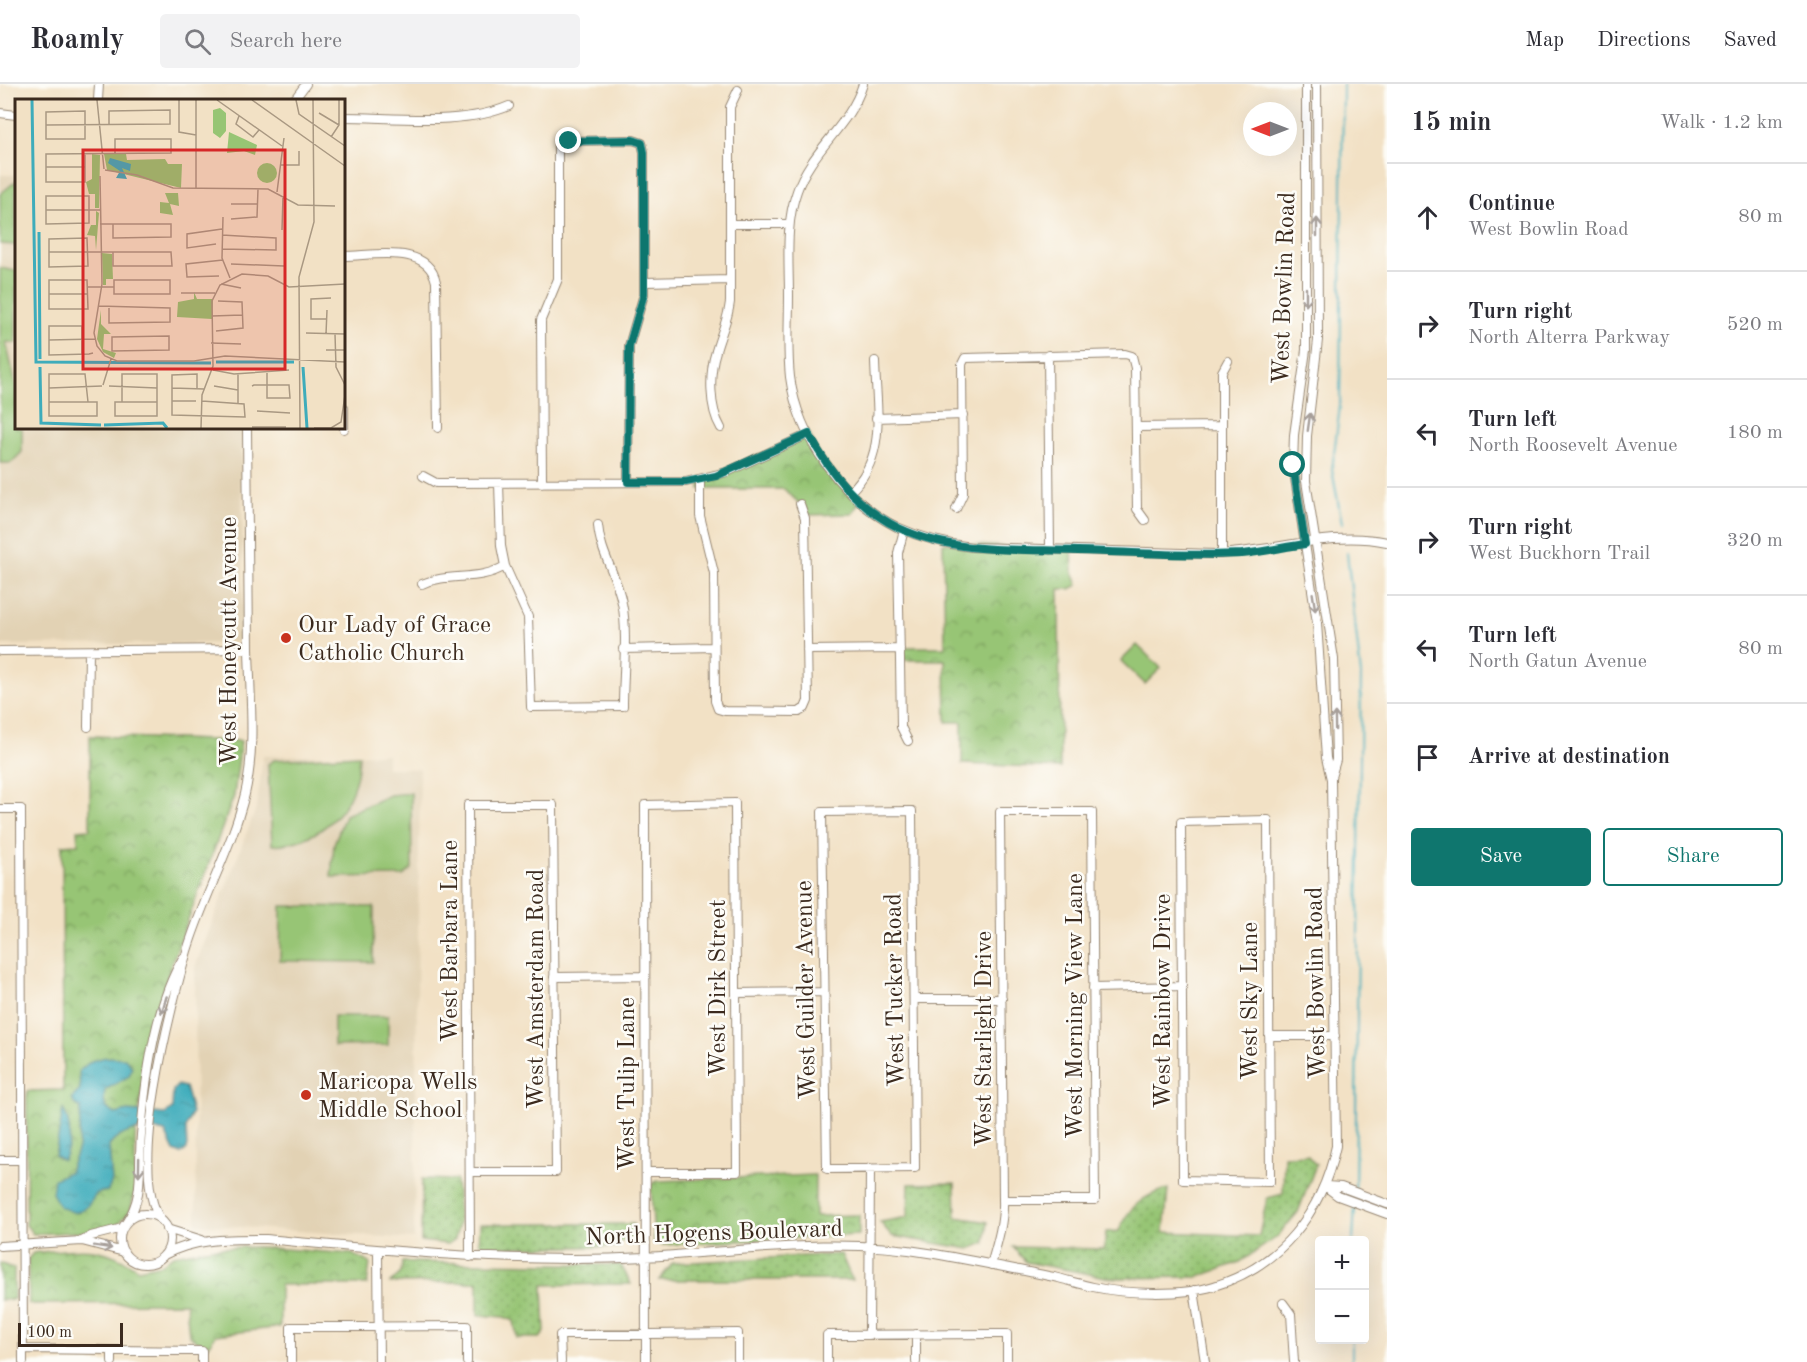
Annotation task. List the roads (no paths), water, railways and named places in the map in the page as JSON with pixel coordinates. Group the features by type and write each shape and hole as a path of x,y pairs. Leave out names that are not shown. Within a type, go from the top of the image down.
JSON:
{"street":[{"path":"98,99 99,84"},
{"path":"297,99 306,84"},
{"path":"863,84 851,113 812,160 802,179 789,224 790,377 794,396 819,454 850,492 888,521 904,530 956,545 1050,550 1243,554 1349,538 1387,542"},
{"name":"West Bowlin Road","path":"1306,84 1306,350 1294,435 1293,465 1319,636 1326,758 1331,779 1336,1146 1325,1186"},
{"name":"West Bowlin Road","path":"1317,84 1318,340 1306,466 1307,496 1334,659 1336,760 1331,779"},
{"path":"721,428 715,418 713,368 716,352 728,321 730,107 738,90"},
{"path":"345,117 459,117 491,113 509,106"},
{"path":"0,113 15,115"},
{"path":"542,483 541,320 558,279 558,144 569,141 633,140 642,143 645,282 644,294 629,346 628,482"},
{"path":"730,224 789,224"},
{"path":"345,256 407,255 426,262 436,282 438,428"},
{"path":"645,282 730,280"},
{"path":"956,509 963,494 963,364 965,358 1125,354 1132,356 1135,368 1137,509 1145,520"},
{"path":"1048,355 1050,550"},
{"path":"1222,554 1222,372 1228,361"},
{"path":"850,492 872,464 877,448 875,362"},
{"path":"876,418 963,415"},
{"path":"1136,428 1221,426"},
{"name":"West Honeycutt Avenue","path":"161,1220 153,1210 150,1197 150,1137 153,1104 168,1024 187,952 245,794 252,741 249,650 248,429"},
{"path":"423,476 436,483 700,480 727,472 809,434"},
{"path":"700,480 700,516 714,573 715,700 718,709 799,712 805,708 808,700 805,518 800,504"},
{"path":"499,483 501,546 505,566 528,617 531,706 622,706 623,607 617,581 600,546 598,525"},
{"path":"904,530 898,552 901,727 908,741"},
{"path":"422,584 437,577 486,575 505,566"},
{"path":"623,649 714,647"},
{"path":"807,650 900,649"},
{"path":"0,651 249,650"},
{"path":"88,727 89,651"},
{"name":"West Dirk Street","path":"645,806 735,803 737,1172 646,1173"},
{"name":"West Barbara Lane","path":"471,1257 468,805 553,805"},
{"name":"West Amsterdam Road","path":"470,1172 556,1172 553,805"},
{"name":"West Tulip Lane","path":"645,806 646,1362"},
{"path":"0,808 21,809 23,1362"},
{"name":"West Tucker Road","path":"822,812 912,811 915,1168 870,1168"},
{"name":"West Guilder Avenue","path":"822,812 827,1169 870,1168"},
{"name":"West Morning View Lane","path":"1000,812 1092,812 1095,1200 1004,1200"},
{"name":"West Starlight Drive","path":"991,1265 1000,1235 1004,1200 1000,812"},
{"name":"West Sky Lane","path":"1181,822 1268,820 1270,1182"},
{"name":"West Rainbow Drive","path":"1181,822 1183,1180 1270,1182"},
{"name":"West Honeycutt Avenue","path":"124,1226 139,1198 144,1103 159,1022 174,974 187,952"},
{"path":"554,977 645,976"},
{"path":"1093,988 1182,986"},
{"path":"736,993 824,992"},
{"path":"914,999 1002,999"},
{"path":"1269,1036 1335,1036"},
{"path":"0,1160 22,1160"},
{"path":"869,1335 870,1168"},
{"path":"1325,1186 1347,1189 1387,1204"},
{"path":"1325,1186 1346,1198 1387,1214"},
{"name":"North Hogens Boulevard","path":"167,1229 202,1240 266,1239 471,1257 647,1257 804,1245 870,1248 930,1253 1096,1288 1156,1292 1211,1287 1242,1275 1272,1257 1304,1224 1325,1186"},
{"path":"0,1246 81,1241 124,1252 135,1262 151,1263 164,1255 170,1242 167,1229 161,1220 147,1215 132,1218 124,1226 120,1236 124,1252"},
{"path":"81,1241 124,1226"},
{"name":"North Hogens Boulevard","path":"164,1255 202,1240"},
{"path":"378,1250 379,1362"},
{"path":"1194,1290 1205,1362"},
{"path":"1283,1303 1291,1314 1294,1362"},
{"path":"291,1362 291,1327 466,1326 467,1362"},
{"path":"561,1362 560,1335 738,1333 738,1362"},
{"path":"827,1362 827,1335 1007,1334 1007,1362"},
{"path":"916,1335 916,1362"},
{"path":"23,1349 202,1351 202,1362"},
{"path":"112,1350 112,1362"}],"water":[{"path":"106,1057 125,1058 132,1067 129,1076 105,1090 105,1105 116,1114 127,1111 165,1114 172,1109 173,1090 178,1085 185,1087 192,1112 186,1127 187,1149 181,1154 174,1151 165,1132 158,1130 134,1131 120,1136 109,1146 112,1181 108,1191 97,1193 87,1207 75,1213 60,1207 52,1193 54,1179 69,1172 78,1148 81,1108 74,1104 72,1098 80,1090 79,1071 91,1061"},
{"path":"63,1109 70,1134 63,1160 55,1156"}],"waterway":[{"path":"1342,523 1332,470 1340,406 1343,84"},
{"path":"1347,553 1361,675 1355,1200"},
{"path":"1353,1236 1355,1206"},
{"path":"1352,1344 1352,1362"}],"place":[{"name":"Our Lady of Grace Catholic Church","path":"286,638"},
{"name":"Maricopa Wells Middle School","path":"306,1095"}]}
